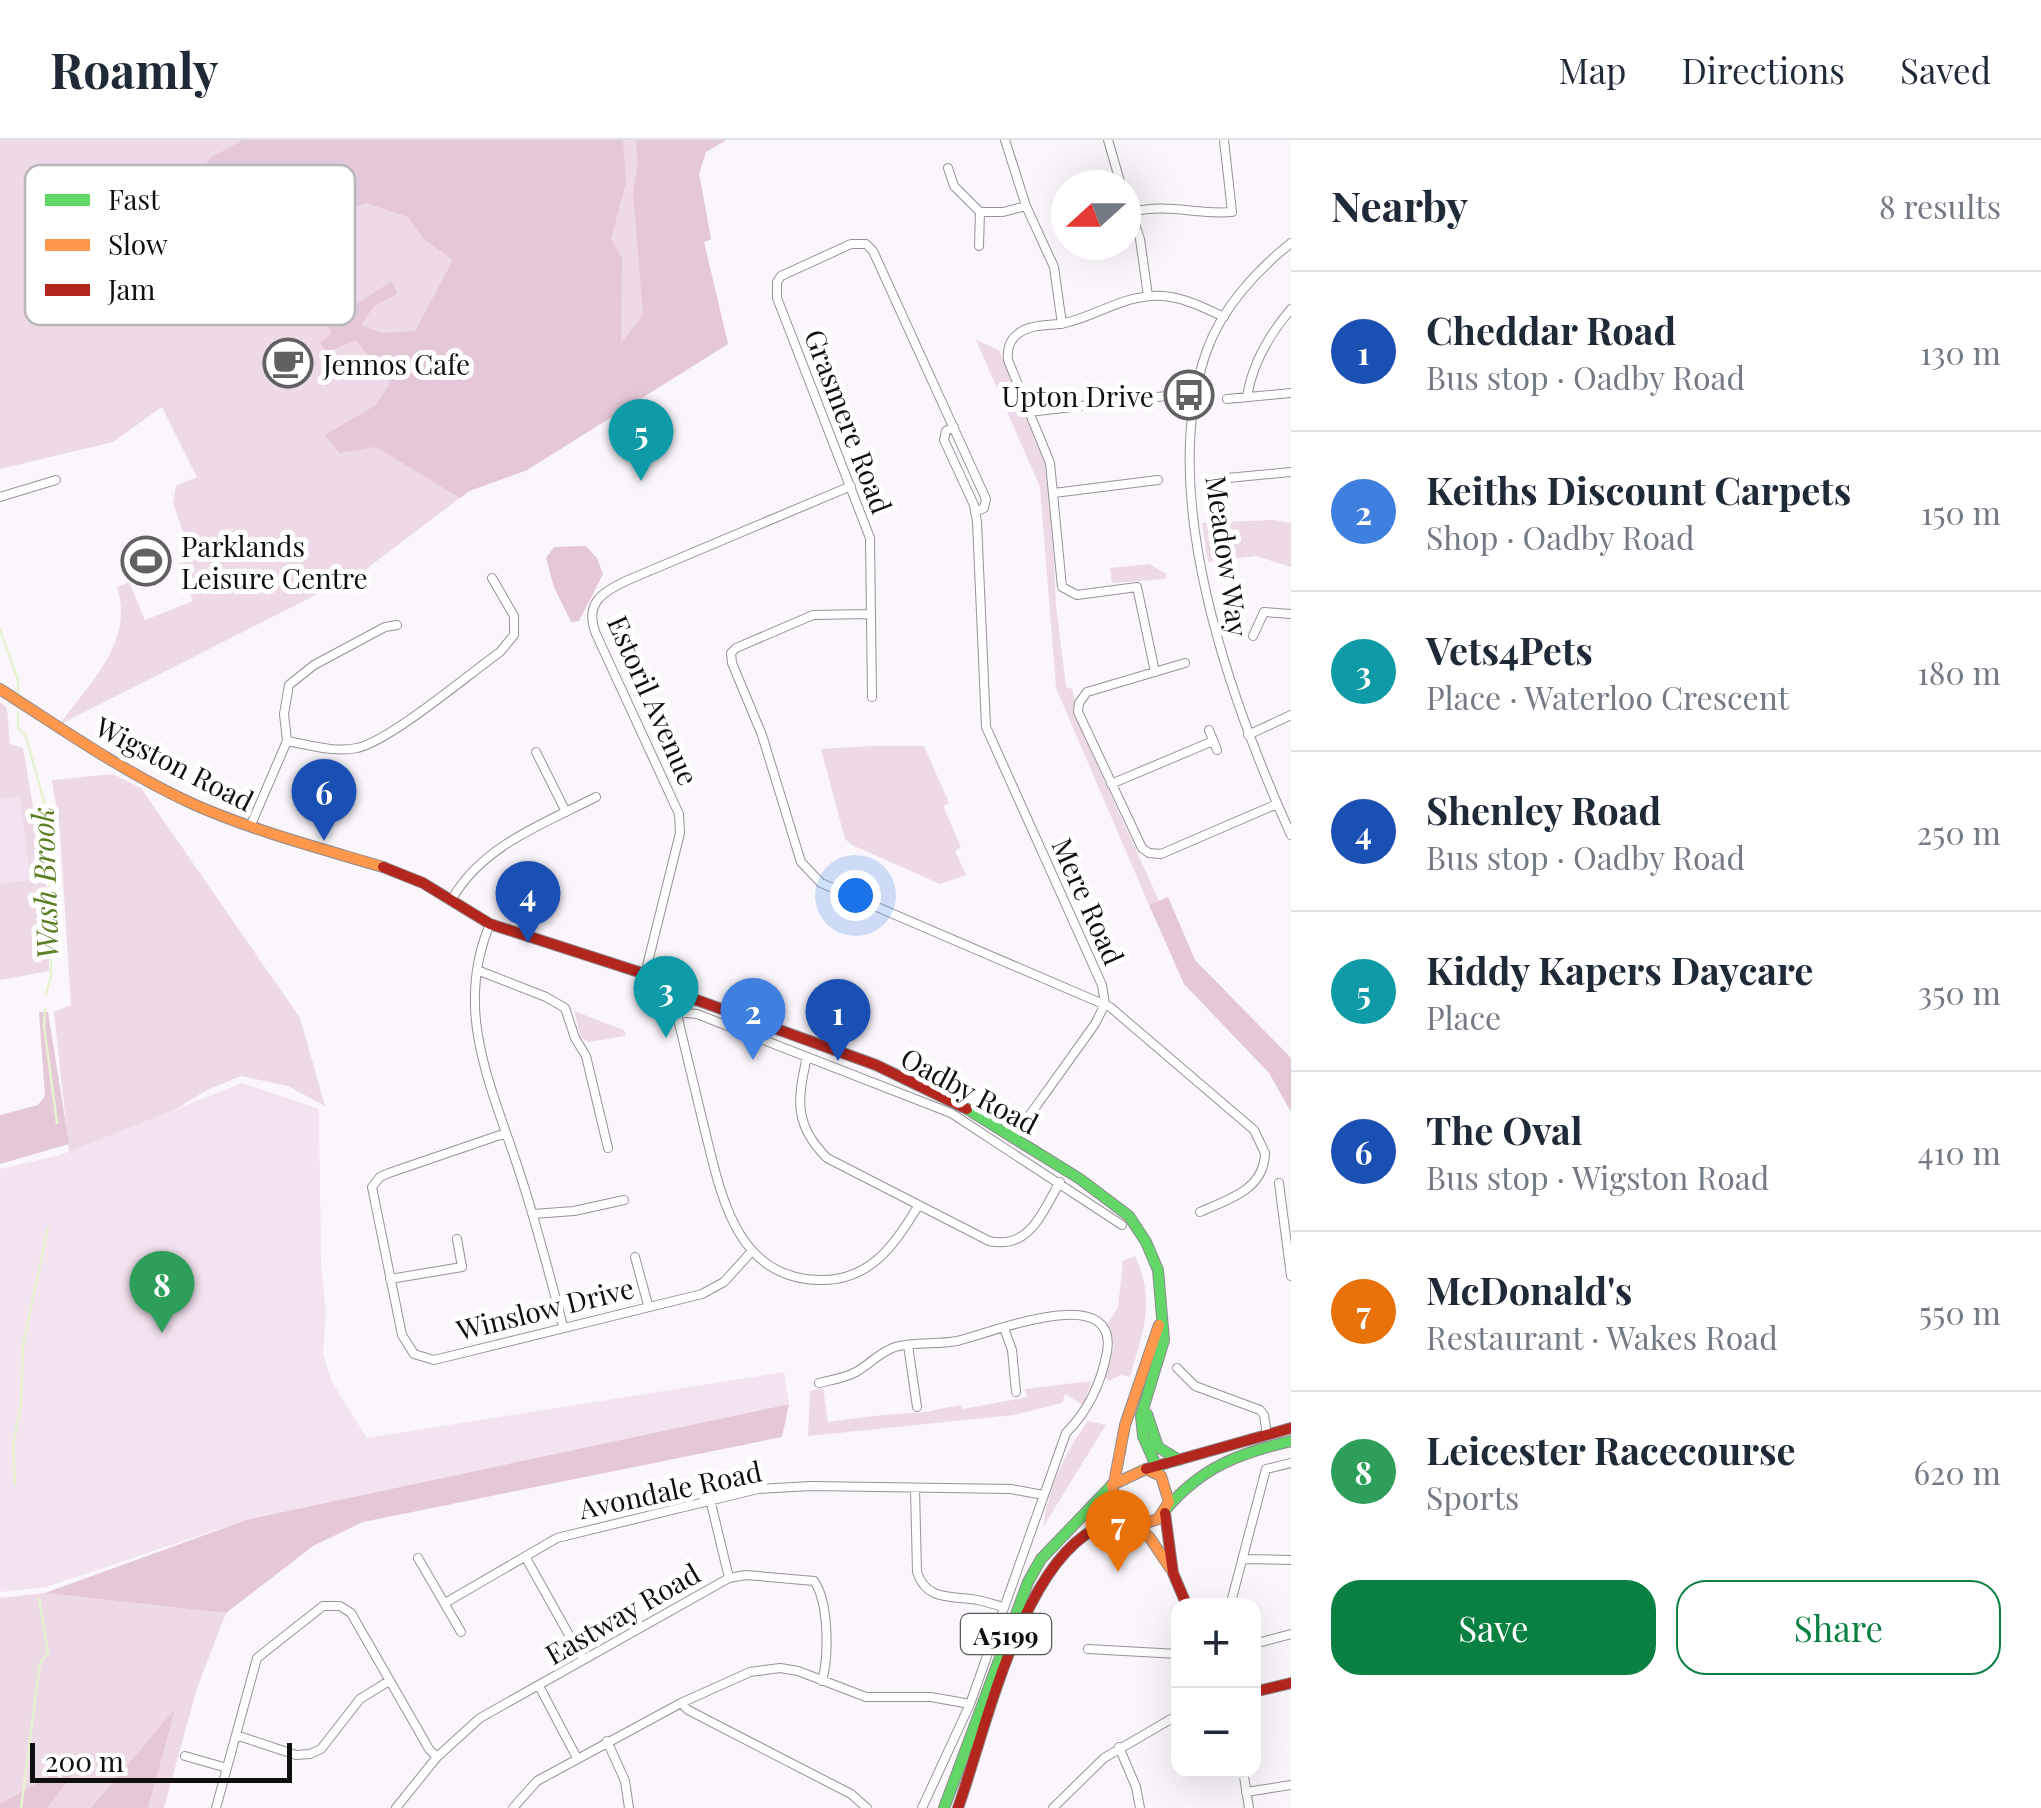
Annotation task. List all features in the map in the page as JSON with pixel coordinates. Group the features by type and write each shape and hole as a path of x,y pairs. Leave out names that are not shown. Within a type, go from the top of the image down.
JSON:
{"main road":[{"name":"Wigston Road","path":"0,690 189,802 250,827 394,870 452,899"},
{"name":"Oadby Road","path":"452,899 490,924 645,974 680,994 876,1066 953,1100 1104,1195 1130,1216 1158,1270 1162,1291 1164,1340 1144,1403 1143,1436 1154,1470"},
{"name":"Oadby Road","path":"1113,1484 1146,1358 1161,1320"},
{"path":"1144,1403 1158,1447 1179,1460"},
{"path":"1184,1598 1153,1543 1122,1516 1112,1494 1113,1484 1179,1460 1291,1428"},
{"path":"1135,1525 1152,1522 1166,1511 1184,1486 1206,1468 1237,1454 1291,1441"},
{"path":"1154,1470 1168,1496 1173,1573"},
{"name":"A5199","path":"944,1808 1028,1582 1041,1558 1113,1484"},
{"name":"A5199","path":"958,1808 1028,1608 1052,1566 1095,1529 1135,1525"},
{"path":"1261,1690 1291,1684"}],"street":[{"path":"1006,140 1026,206 1054,267 1062,324"},
{"path":"1108,140 1117,170"},
{"path":"1224,140 1233,224"},
{"path":"948,168 966,201 980,212 1026,206"},
{"path":"1141,210 1167,206 1207,214 1232,212"},
{"path":"980,212 980,246"},
{"name":"Meadow Way","path":"1291,243 1272,258 1224,317 1208,349 1192,423 1197,539 1221,658 1248,735 1291,835"},
{"name":"Mere Road","path":"777,282 782,276 851,244 866,244 874,251 986,499 984,508 975,512"},
{"path":"1141,245 1148,296"},
{"name":"Grasmere Road","path":"777,282 776,298 870,538 872,697"},
{"path":"1155,672 1138,588 1077,595 1066,592 1060,581 1050,463 1008,360 1007,348 1014,336 1026,328 1062,324 1148,296 1184,300 1224,317"},
{"path":"1247,397 1262,352 1291,310"},
{"path":"1228,399 1291,394"},
{"path":"1030,412 1166,396"},
{"name":"Mere Road","path":"954,427 946,431 944,440 975,512 981,559 986,727 1102,985 1105,1004 1254,1130 1262,1144 1265,1161 1258,1180 1240,1194 1200,1212"},
{"path":"1216,480 1291,472"},
{"path":"0,497 56,480"},
{"path":"1054,494 1158,480"},
{"name":"Estoril Avenue","path":"645,974 680,833 678,814 596,634 591,621 594,602 619,584 851,486"},
{"path":"288,742 340,750 359,748 382,737 500,652 514,635 514,616 492,578"},
{"path":"1257,603 1264,612 1291,614"},
{"path":"1253,636 1264,612"},
{"path":"870,614 813,616 736,648 731,654 732,663 762,735 798,853 813,878 1105,1004 1095,1024 1014,1137"},
{"path":"250,827 288,742 284,714 290,685 314,664 385,626 397,625"},
{"path":"1186,662 1087,692 1079,703 1078,712 1142,848 1161,854 1277,804"},
{"path":"1248,735 1291,716"},
{"path":"1209,730 1217,750"},
{"path":"1111,784 1213,740"},
{"path":"536,752 566,812"},
{"path":"452,899 470,871 488,854 596,797"},
{"path":"490,924 477,970 473,1014 481,1058 533,1214 563,1326"},
{"path":"477,970 565,1008 574,1038 586,1056 608,1148"},
{"path":"680,994 677,1012 722,1202 736,1231 752,1251 800,1280 830,1280 861,1272 882,1258 918,1206"},
{"name":"Oadby Road","path":"677,1012 697,1014 951,1113 1122,1225"},
{"path":"806,1057 800,1108 812,1143 828,1158 988,1242 1016,1242 1028,1234 1060,1182"},
{"name":"Winslow Drive","path":"506,1133 389,1173 376,1181 373,1197 402,1335 414,1354 434,1360 702,1294 724,1282 752,1251"},
{"path":"593,1136 604,1134"},
{"path":"1279,1184 1291,1273"},
{"path":"1266,1199 1280,1198"},
{"path":"533,1214 586,1210 624,1200"},
{"path":"390,1280 462,1268 457,1239"},
{"path":"635,1257 648,1305"},
{"path":"819,1383 852,1374 884,1352 908,1344 950,1342 1028,1319 1086,1316 1099,1324 1108,1348 1085,1414 1066,1433 970,1704 922,1808"},
{"path":"1004,1328 1012,1350 1016,1392"},
{"path":"908,1344 917,1408"},
{"path":"1178,1368 1195,1386 1260,1410 1267,1434"},
{"path":"1054,1426 1066,1433"},
{"path":"1232,1598 1266,1469 1291,1463"},
{"name":"Avondale Road","path":"445,1604 557,1538 758,1489 811,1486 1011,1490 1043,1495"},
{"path":"914,1488 916,1572 920,1583 939,1597 976,1600 1003,1608"},
{"path":"710,1499 729,1578"},
{"path":"418,1558 462,1632"},
{"path":"526,1558 583,1660"},
{"path":"1242,1560 1291,1560"},
{"name":"Eastway Road","path":"396,1808 438,1757 480,1718 729,1578 746,1575 814,1580 823,1593 825,1612 822,1681"},
{"path":"216,1808 256,1658 323,1606 340,1606 351,1612 429,1749 438,1757"},
{"path":"1261,1642 1291,1634"},
{"path":"1088,1649 1171,1654"},
{"path":"512,1808 537,1781 577,1758 750,1672 780,1668 866,1697 931,1696 970,1704"},
{"path":"236,1735 296,1754 310,1754 329,1740 360,1699 390,1681"},
{"path":"540,1686 577,1758"},
{"path":"681,1703 851,1794 867,1808"},
{"path":"1053,1808 1118,1747 1171,1719"},
{"path":"607,1741 625,1781 628,1808"},
{"path":"1118,1747 1136,1787 1140,1808"},
{"path":"185,1756 227,1768"},
{"path":"1243,1778 1249,1808"},
{"path":"1246,1792 1291,1785"}],"shaded area":[{"path":"0,140 726,140 706,152 699,174 711,239 704,242 728,344 527,470 469,491 365,570 59,725 95,678 114,644 121,607 117,587 129,582 145,620 193,601 178,564 192,558 173,503 176,486 197,477 162,407 113,442 0,469"},
{"path":"243,140 623,140 626,182 611,239 622,258 621,343 643,315 633,193 638,163 636,140 726,140 706,152 699,174 711,239 704,242 728,344 527,470 460,498 376,447 339,453 325,435 376,405 390,383 356,340 326,353 320,342 331,334 329,325 355,325 355,305 392,281 397,294 374,306 361,325 382,333 415,331 453,260 424,239 408,217 366,203 355,207 355,165 205,165 210,158"},
{"path":"976,340 999,350 1050,475 1056,605 1066,687 1072,689 1077,720 1159,901 1149,905 1056,688 1040,487"},
{"path":"1202,523 1291,523 1291,567 1256,556 1208,562"},
{"path":"586,546 597,558 603,574 579,621 571,622 554,587 546,558 554,547"},
{"path":"1149,564 1167,574 1165,579 1112,583 1110,568"},
{"path":"0,702 7,708 10,744 23,748 48,896 49,971 0,980"},
{"path":"924,746 949,803 943,806 961,847 955,851 966,875 940,884 845,839 821,749"},
{"path":"113,774 141,788 300,1018 325,1106 288,1086 241,1076 207,1090 168,1114 69,1152 54,1012 71,1005 60,832 52,780"},
{"path":"20,796 31,880 0,884 0,799"},
{"path":"1168,897 1195,960 1291,1058 1291,1112 1269,1073 1184,984 1149,905"},
{"path":"574,1011 624,1030 626,1036 589,1042 581,1038"},
{"path":"39,1012 48,1012 69,1144 0,1164 0,1115 38,1105 45,1096"},
{"path":"242,1083 319,1109 321,1264 326,1313 323,1353 331,1381 367,1438 784,1372 789,1404 249,1519 46,1587 0,1592 0,1169 60,1155"},
{"path":"1135,1256 1145,1288 1143,1331 1130,1377 1121,1375 1109,1381 1105,1378 1114,1346 1108,1323 1118,1308 1123,1261"},
{"path":"1092,1381 1083,1405 1065,1394 1062,1403 1014,1415 808,1436 810,1391 823,1388 828,1422 961,1405 962,1409 1023,1398 1027,1396 1024,1389"},
{"path":"789,1404 782,1437 363,1522 313,1546 226,1613 45,1593 249,1519"},
{"path":"1088,1421 1106,1425 1043,1527 1059,1471"},
{"path":"45,1593 226,1613 197,1688 164,1808 0,1808 0,1598"},
{"path":"175,1709 148,1808 91,1808"},
{"path":"87,1755 47,1808 0,1808 0,1804"}],"waterway":[{"name":"Wash Brook","path":"0,630 18,680 18,694"},
{"name":"Wash Brook","path":"18,714 18,727 26,737 43,798 50,891 51,976 46,994"},
{"name":"Wash Brook","path":"45,1009 57,1123"},
{"name":"Wash Brook","path":"15,1484 13,1445 21,1403 23,1345 48,1228"},
{"name":"Wash Brook","path":"21,1808 40,1663 48,1653 39,1599"}],"traffic: fast":[{"path":"967,1109 1080,1179 1129,1216 1146,1242 1158,1270 1164,1340 1141,1416 1143,1436 1158,1470"},
{"path":"1147,1414 1158,1447 1179,1460"},
{"path":"1167,1508 1208,1472 1255,1451 1291,1441"},
{"path":"944,1808 1028,1582 1041,1559 1112,1485"}],"traffic: slow":[{"path":"0,689 118,765 193,804 263,831 383,867"},
{"path":"1114,1483 1125,1425 1159,1325"},
{"path":"1146,1469 1161,1476 1169,1502 1158,1519 1137,1526 1118,1510 1112,1485 1146,1469"},
{"path":"1137,1526 1170,1568"}],"traffic: jam":[{"path":"383,867 423,883 490,924 645,974 680,994 876,1065 967,1109"},
{"path":"1146,1469 1291,1428"},
{"path":"1165,1513 1173,1573 1184,1598"},
{"path":"958,1808 1008,1655 1046,1578 1069,1549 1095,1529 1133,1525"},
{"path":"1261,1690 1291,1683"}],"place":[{"name":"Jennos Cafe","path":"288,363"},
{"name":"Upton Drive","path":"1189,395"},
{"name":"Kiddy Kapers Daycare","path":"641,481"},
{"name":"Parklands Leisure Centre","path":"146,561"},
{"name":"The Oval","path":"324,841"},
{"name":"Shenley Road","path":"528,943"},
{"name":"Vets4Pets","path":"666,1038"},
{"name":"Keiths Discount Carpets","path":"753,1060"},
{"name":"Cheddar Road","path":"838,1061"},
{"name":"Leicester Racecourse","path":"162,1333"},
{"name":"McDonald's","path":"1118,1572"}]}
